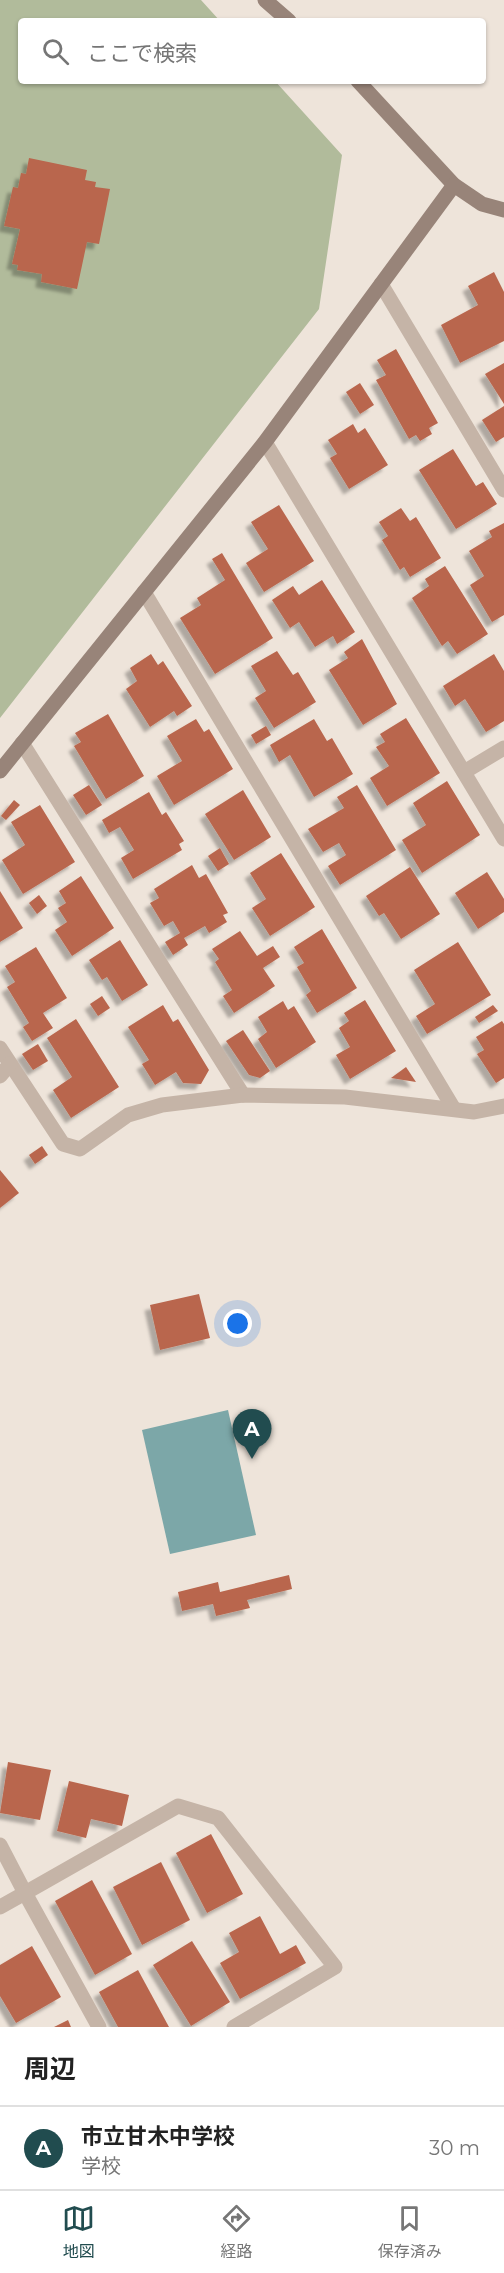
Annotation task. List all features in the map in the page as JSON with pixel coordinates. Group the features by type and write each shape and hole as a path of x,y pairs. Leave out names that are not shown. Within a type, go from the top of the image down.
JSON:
{"street":[{"path":"265,0 286,18"},
{"path":"361,84 454,185 482,204 504,210"},
{"path":"0,771 265,442 454,185"},
{"path":"381,284 504,490"},
{"path":"265,442 504,839"},
{"path":"144,592 454,1109"},
{"path":"22,743 243,1095"},
{"path":"464,772 504,748"},
{"path":"0,1048 5,1070 63,1144 80,1149 128,1115 162,1105 243,1095 345,1097 474,1112 504,1106"},
{"path":"0,1907 178,1806 218,1818 335,1966 234,2027"},
{"path":"0,1845 99,2027"}],"green space":[{"path":"0,0 201,0 217,18 18,18 18,84 278,84 342,155 319,309 0,718"}],"water":[{"path":"228,1410 256,1535 170,1554 142,1430"}],"building":[{"path":"29,158 87,170 85,180 96,182 95,187 110,189 99,244 87,242 77,289 41,282 42,274 17,270 18,265 12,264 20,229 4,226 13,187 18,188 21,173 26,174"},
{"path":"494,272 504,292 504,341 460,363 441,325 478,305 468,286"},
{"path":"396,349 438,423 429,428 432,434 420,441 416,435 409,439 376,380 386,375 377,360"},
{"path":"504,363 504,404 485,374"},
{"path":"360,383 374,405 360,414 346,392"},
{"path":"504,406 504,437 496,442 482,420"},
{"path":"353,424 358,433 365,428 388,465 349,489 330,458 337,454 328,440"},
{"path":"453,449 476,486 483,482 497,504 456,529 419,470"},
{"path":"279,505 314,561 264,592 246,563 268,549 251,522"},
{"path":"401,508 410,521 416,517 441,558 410,577 404,567 400,570 382,540 388,536 379,522"},
{"path":"504,523 504,615 492,622 470,585 484,576 469,551 492,537 489,531"},
{"path":"222,553 273,638 215,674 180,618 201,605 197,598 225,580 212,559"},
{"path":"445,566 488,634 457,654 448,641 442,646 412,598 429,586 425,579"},
{"path":"322,580 355,632 337,644 333,636 315,647 299,622 290,628 272,600 293,586 299,595"},
{"path":"362,639 397,704 363,725 329,670 348,658 344,652"},
{"path":"277,651 293,675 298,672 316,702 274,728 255,698 266,691 251,666"},
{"path":"151,654 158,665 163,661 192,706 177,716 174,711 150,727 126,689 137,681 130,668"},
{"path":"494,654 504,671 504,721 486,732 465,699 455,706 443,686"},
{"path":"108,714 144,776 106,799 74,746 81,742 75,733"},
{"path":"406,718 440,773 387,806 370,778 389,766 376,747 385,742 380,734"},
{"path":"196,719 204,732 209,729 233,769 174,805 157,776 182,761 167,736"},
{"path":"314,719 327,741 332,738 353,774 314,797 290,755 279,762 270,745"},
{"path":"266,726 271,735 256,744 251,735"},
{"path":"447,781 480,835 422,873 402,840 426,825 413,803"},
{"path":"89,785 102,805 86,815 73,795"},
{"path":"357,785 396,850 340,885 328,866 346,855 339,843 323,852 308,829 344,808 337,797"},
{"path":"243,790 271,837 234,860 205,814"},
{"path":"149,792 162,815 166,812 184,841 179,844 182,850 133,879 121,858 134,850 120,827 109,833 102,820"},
{"path":"14,800 20,805 6,820 1,816"},
{"path":"40,805 75,862 23,894 2,860 25,845 11,822"},
{"path":"220,848 229,864 218,871 208,856"},
{"path":"281,853 315,907 270,936 252,908 266,899 250,873"},
{"path":"192,865 199,878 206,874 228,913 223,915 227,922 209,933 205,926 184,938 188,945 173,955 165,942 180,933 173,921 164,926 150,903 159,898 154,889"},
{"path":"410,867 440,914 401,939 384,913 379,916 366,896"},
{"path":"487,872 504,899 504,912 478,929 455,893"},
{"path":"81,876 114,928 72,956 55,930 67,922 58,908 66,903 59,891"},
{"path":"0,891 23,928 0,942"},
{"path":"39,895 47,906 37,914 29,903"},
{"path":"322,929 357,988 317,1013 306,995 311,991 297,967 304,963 294,947"},
{"path":"240,931 257,956 273,946 280,957 263,968 275,986 234,1013 223,996 232,990 215,962 219,959 212,949"},
{"path":"120,940 148,985 122,1001 107,977 102,980 89,960"},
{"path":"458,942 491,995 427,1034 416,1016 435,1004 414,970"},
{"path":"36,947 67,998 43,1013 53,1028 32,1041 23,1027 29,1023 7,987 15,982 5,966"},
{"path":"102,996 110,1008 98,1016 90,1004"},
{"path":"365,1000 396,1051 350,1079 336,1055 350,1047 339,1028 349,1021 344,1013"},
{"path":"283,1001 288,1010 294,1006 316,1042 276,1068 258,1039 267,1032 258,1017"},
{"path":"163,1005 173,1022 178,1019 209,1070 201,1084 183,1083 176,1072 155,1085 142,1064 149,1060 128,1027"},
{"path":"493,1005 498,1011 479,1023 475,1017"},
{"path":"76,1019 119,1087 71,1118 53,1090 72,1077 47,1038"},
{"path":"502,1021 504,1024 504,1078 496,1083 477,1054 484,1050 476,1037"},
{"path":"243,1030 270,1071 260,1078 249,1075 226,1041"},
{"path":"38,1044 48,1061 33,1070 22,1054"},
{"path":"406,1067 416,1082 391,1078"},
{"path":"42,1146 48,1155 35,1164 29,1155"},
{"path":"0,1170 19,1193 0,1208"},
{"path":"199,1294 210,1338 160,1350 150,1305"},
{"path":"289,1575 292,1589 247,1600 250,1608 216,1616 213,1604 182,1611 178,1592 218,1582 220,1592"},
{"path":"8,1762 51,1770 40,1820 0,1813"},
{"path":"69,1781 129,1795 122,1826 91,1819 86,1838 57,1831"},
{"path":"211,1834 243,1894 207,1913 176,1853"},
{"path":"161,1862 190,1920 142,1945 113,1887"},
{"path":"92,1880 132,1954 95,1975 55,1901"},
{"path":"260,1916 280,1954 296,1945 306,1963 240,1999 220,1963 239,1952 229,1933"},
{"path":"192,1941 230,2002 191,2026 153,1965"},
{"path":"32,1946 61,1997 16,2023 0,1996 0,1965"},
{"path":"138,1970 169,2027 118,2027 99,1992"},
{"path":"68,2020 71,2027 54,2027"}],"place":[{"name":"市立甘木中学校","path":"252,1459"}]}
